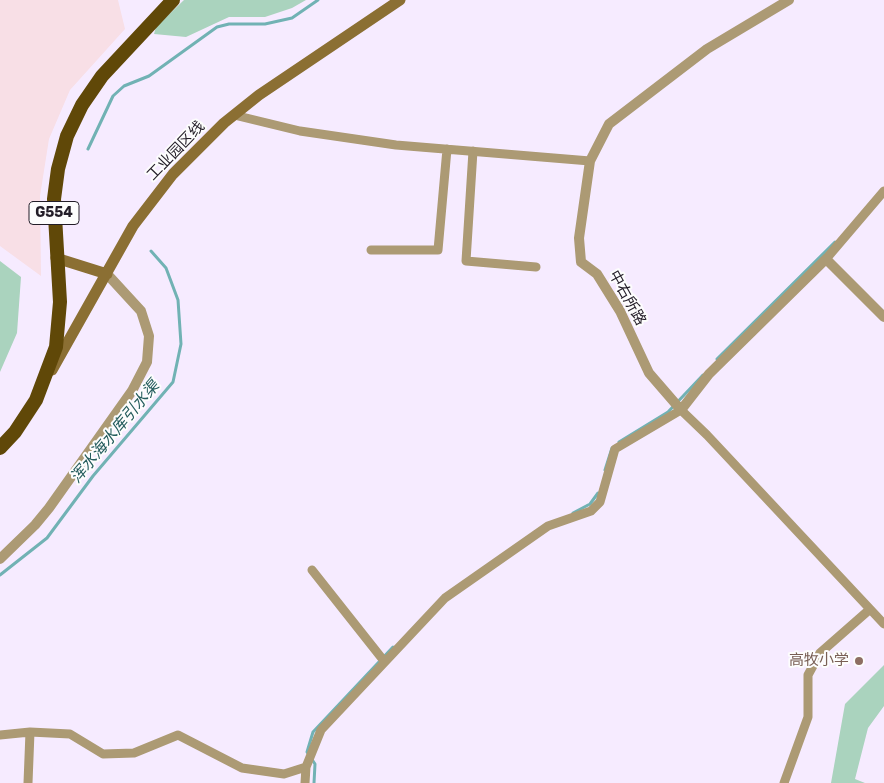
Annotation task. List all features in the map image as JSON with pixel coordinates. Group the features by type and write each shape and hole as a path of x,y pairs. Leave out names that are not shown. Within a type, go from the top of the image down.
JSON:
{"highway":[{"name":"G554","path":"0,448 25,418 43,386 58,332 60,302 54,216 56,182 62,150 73,122 90,92 107,70 173,0"}],"main road":[{"name":"工业园区线","path":"43,386 108,274 133,226 155,195 200,146 234,115 277,82 400,0"},
{"path":"56,258 108,274"}],"street":[{"name":"中右所路","path":"677,406 649,373 620,311 598,274 582,262 578,238 590,161 609,124 631,106 707,49 788,0"},
{"path":"234,115 300,131 396,145 590,161"},
{"path":"371,250 438,250 447,149"},
{"path":"473,151 466,261 536,266"},
{"path":"305,783 307,764 321,730 382,659 445,598 548,526 591,511 600,502 615,449 677,406 826,258 884,191"},
{"path":"826,258 884,317"},
{"path":"0,559 35,526 49,508 128,397 147,362 149,336 141,311 108,274"},
{"path":"677,406 708,435 884,624"},
{"path":"312,570 382,659"},
{"path":"784,783 808,717 808,675 820,653 869,610"},
{"path":"0,735 30,732 70,734 103,754 134,753 178,735 242,768 284,774 307,764"},
{"path":"28,783 30,732"}],"shaded area":[{"path":"0,0 118,0 125,29 70,90 49,139 40,196 41,276 0,246"}],"green space":[{"path":"184,0 306,0 292,8 265,17 229,17 186,37 154,34 156,27"},
{"path":"0,261 21,277 17,333 0,372"},
{"path":"884,665 884,706 868,728 855,779 865,783 831,783 845,704"}],"waterway":[{"name":"浑水海水库引水渠","path":"88,149 113,96 124,86 149,76 217,27 229,24 265,24 292,18 318,0"},
{"path":"717,359 835,242"},
{"name":"浑水海水库引水渠","path":"0,575 47,538 93,476 173,382 181,344 178,300 166,268 151,251"},
{"path":"619,442 668,412 703,375"},
{"path":"605,470 612,448"},
{"path":"573,513 590,504 598,493"},
{"path":"314,783 315,764 307,752 313,732 393,647"}],"place":[{"name":"高牧小学","path":"859,661"}]}
